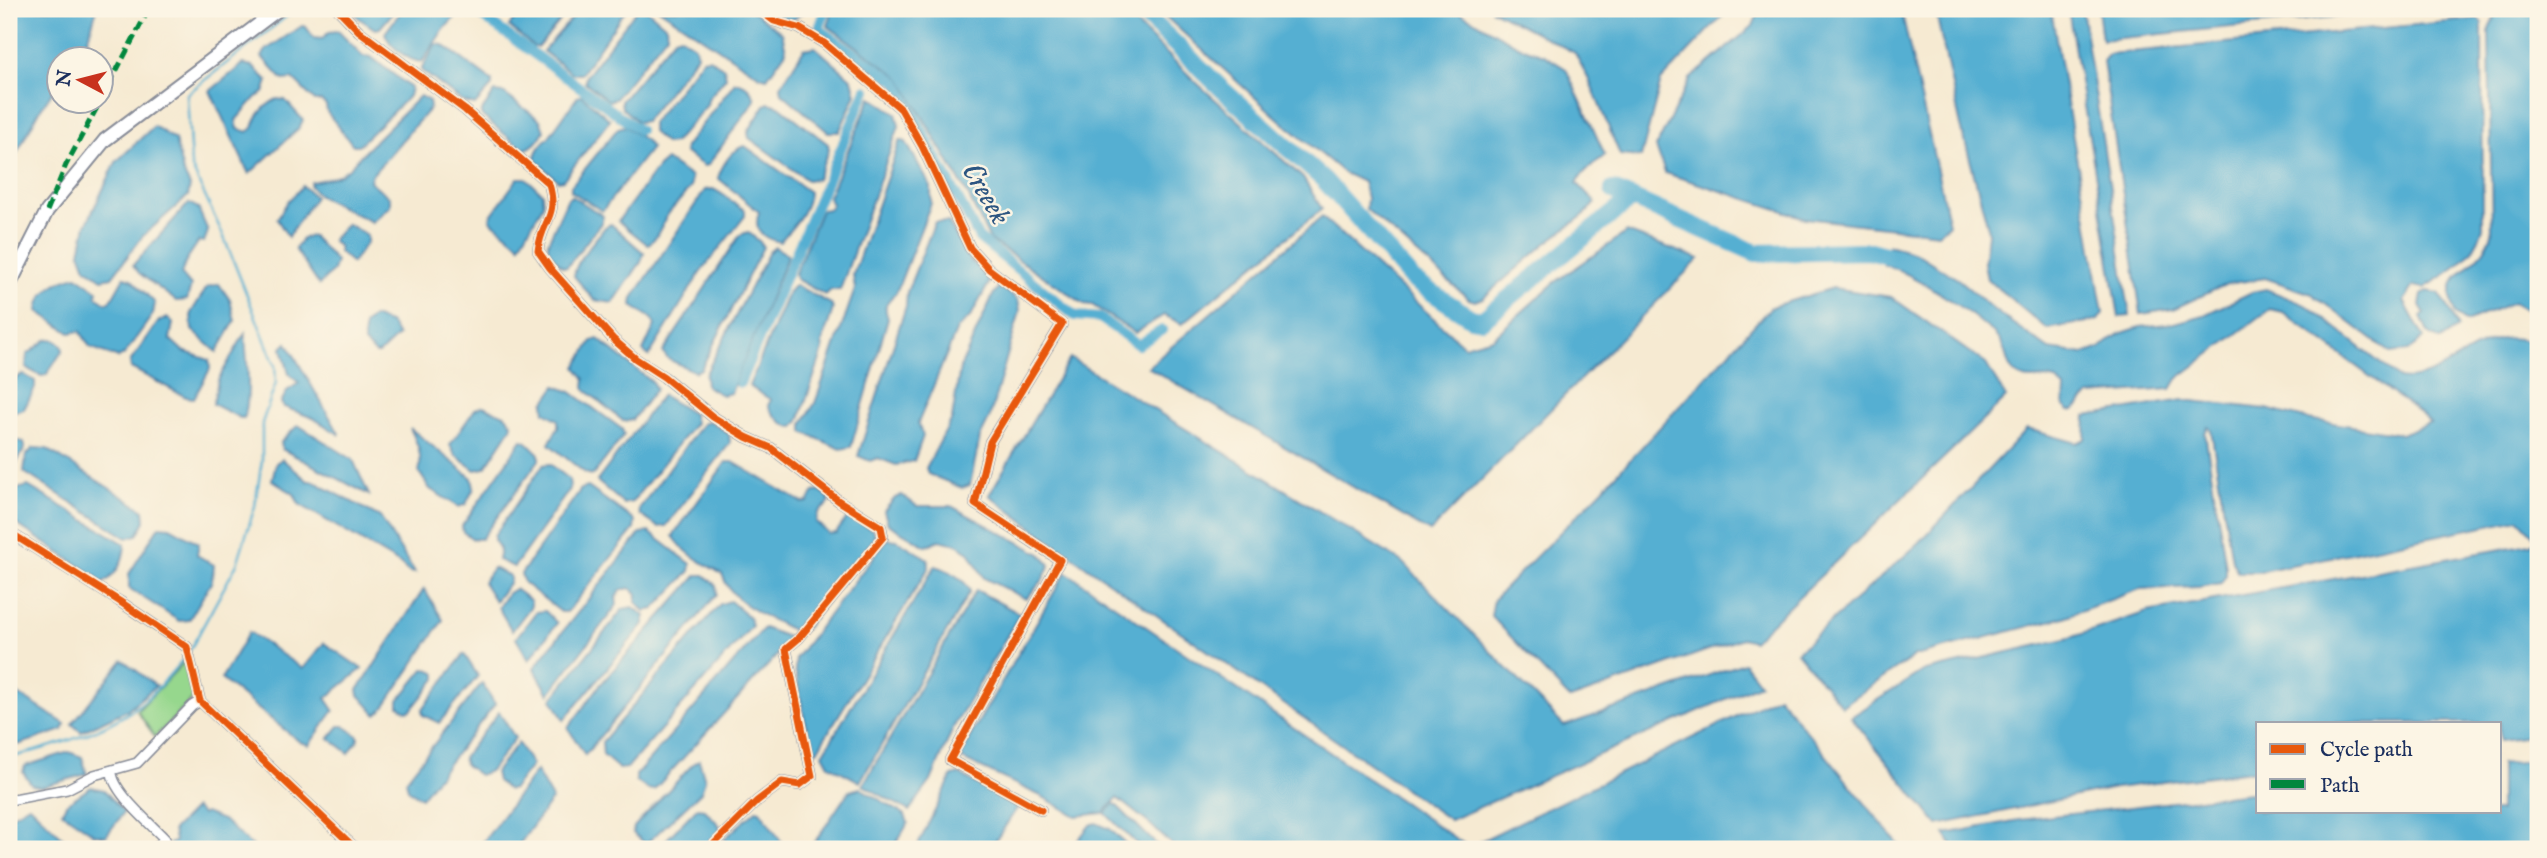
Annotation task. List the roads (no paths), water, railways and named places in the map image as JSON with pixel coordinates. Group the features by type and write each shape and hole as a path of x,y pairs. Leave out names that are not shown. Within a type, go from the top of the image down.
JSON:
{"street":[{"path":"9,286 47,211 105,140 279,9"},
{"path":"338,9 359,31 464,109 550,184 554,200 553,210 539,237 538,251 614,340 713,417 771,448 839,501 881,527 883,537 799,638 786,649 811,776 800,785 782,782 757,801 709,849"},
{"path":"758,9 774,21 799,28 824,43 901,109 922,146 970,248 989,269 1062,324 989,442 975,504 1060,560 950,760 1041,810"},
{"path":"9,532 187,647 200,701 356,849"},
{"path":"9,800 67,789 94,775 137,763 200,701"},
{"path":"112,770 112,780 118,788 165,839 155,849"}],"water":[{"path":"9,9 97,9 85,46 46,46 46,101 9,167"},
{"path":"351,9 396,9 380,28 375,29"},
{"path":"403,9 459,9 459,13 443,30 422,62 400,52 390,43 385,33"},
{"path":"523,9 570,9 538,47 534,47 509,26"},
{"path":"580,9 626,9 581,74 573,74 543,51"},
{"path":"637,9 646,9 666,26 667,34 615,99 609,101 585,82 586,76"},
{"path":"659,9 750,9 782,33 786,51 767,78 760,76"},
{"path":"766,9 806,9 793,20 776,17"},
{"path":"833,9 1121,9 1198,84 1303,178 1322,209 1182,324 1164,315 1135,333 1092,305 1084,304 990,240 968,195 900,78 828,26"},
{"path":"1157,9 1454,9 1520,47 1544,55 1566,69 1605,155 1586,171 1577,183 1596,203 1483,298 1475,301 1469,299 1366,209 1367,198 1363,182 1344,173 1281,121"},
{"path":"1491,9 1729,9 1661,81 1641,157 1620,155 1575,53"},
{"path":"1760,9 1901,9 1949,224 1938,233 1805,218 1665,173 1656,147 1690,79 1753,26"},
{"path":"1935,9 2051,9 2103,313 2098,320 2047,329 1987,279 1984,263 1987,223 1961,126"},
{"path":"2068,9 2082,9 2130,316 2119,317"},
{"path":"2098,9 2412,9 2102,40"},
{"path":"2498,9 2538,9 2538,316 2513,302 2466,322 2455,314 2451,291 2457,278 2489,243 2492,233 2489,29"},
{"path":"2478,19 2482,24 2483,228 2468,256 2424,288 2414,286 2404,301 2424,338 2408,351 2390,353 2312,294 2265,278 2227,284 2173,309 2141,314 2103,61 2109,54"},
{"path":"302,26 306,27 314,38 322,39 329,32 338,31 363,56 371,57 411,88 409,96 359,145 353,145 327,112 326,105 315,101 293,79 283,80 262,57 266,50"},
{"path":"680,36 695,46 697,55 645,121 638,122 622,108 621,101 674,38"},
{"path":"436,44 443,45 492,81 492,86 475,105 463,102 421,70"},
{"path":"815,47 852,79 856,94 839,132 828,132 782,93 781,86 804,49"},
{"path":"709,58 724,68 726,77 708,99 707,105 674,143 666,144 652,132 652,123 703,59"},
{"path":"243,64 252,66 268,81 264,93 256,97 236,120 238,129 248,132 262,111 277,99 285,100 303,120 299,128 249,174 210,91"},
{"path":"735,82 748,88 755,100 708,165 704,166 684,152 685,147"},
{"path":"495,92 503,93 540,120 544,131 531,147 524,150 481,115"},
{"path":"581,95 610,120 563,180 558,181 535,160 536,154"},
{"path":"420,96 429,101 430,108 371,176 370,181 390,198 390,206 372,222 319,196 310,186 311,182 330,178 347,170"},
{"path":"871,97 896,113 899,126 840,290 831,290 825,295 796,279 795,273 821,210 829,209 832,204 828,197"},
{"path":"769,103 779,106 828,144 829,150 817,179 807,180 749,138 748,132"},
{"path":"154,126 175,140 183,172 190,186 188,196 143,236 112,277 102,279 86,268 80,252 86,225 116,162"},
{"path":"625,126 646,141 651,148 602,211 571,191 571,186 618,128"},
{"path":"900,140 906,142 931,187 931,203 896,293 886,304 888,318 851,447 841,449 803,432 803,423 815,403 855,289 853,275"},
{"path":"745,146 809,192 803,213 780,242 760,232 757,224 759,212 718,178 728,158"},
{"path":"666,160 691,177 691,187 668,214 656,237 648,245 618,221"},
{"path":"518,178 526,178 542,193 543,205 520,245 492,222 490,217"},
{"path":"303,186 315,197 288,237 277,219 288,201"},
{"path":"713,189 745,210 745,216 700,273 649,356 643,351 655,325 651,318 632,306 633,298 705,190"},
{"path":"572,196 603,216 601,223 567,267 562,266 548,253 548,242 568,198"},
{"path":"189,203 198,208 208,231 204,242 199,241 187,259 181,274 191,286 187,300 176,301 139,273 133,265"},
{"path":"1322,217 1464,346 1493,338 1554,283 1627,232 1699,259 1430,532 1148,367"},
{"path":"935,222 948,222 971,261 987,274 989,283 971,316 957,329 918,423 923,436 914,461 896,465 878,458 870,461 858,456 906,306 907,292"},
{"path":"347,224 367,235 367,242 352,263 339,252 339,247 332,240"},
{"path":"611,224 644,253 641,262 613,303 594,300 574,276 586,250 605,227"},
{"path":"748,232 763,247 701,369 695,372 668,359 663,352 740,235"},
{"path":"312,236 336,261 333,271 319,285 295,249 303,238"},
{"path":"1888,245 1916,253 1959,280 1995,311 2049,349 2084,354 2100,348 2119,334 2140,327 2175,323 2204,315 2252,292 2266,289 2308,306 2399,378 2416,378 2433,372 2481,345 2499,339 2517,339 2538,345 2538,540 2518,519 2257,572 2238,572 2232,561 2211,430 2208,427 2205,433 2226,567 2226,575 2221,583 2200,587 2140,589 2061,618 1915,656 1842,706 1797,652 1919,543 2027,429 2077,443 2085,439 2086,416 2183,400 2267,409 2301,418 2401,434 2430,423 2283,312 2270,309 2177,379 2171,389 2090,395 2074,410 2069,411 2064,406 2065,388 2059,383 2047,378 2020,377 2010,367 2000,341 1978,321 1928,286 1884,265"},
{"path":"775,247 788,255 731,393 722,395 706,386 705,375 769,252"},
{"path":"77,276 98,291 96,296 106,303 110,302 124,277 131,279 155,303 153,314 124,355 118,358 90,347 80,331 70,333 38,311 46,292 63,280"},
{"path":"219,284 230,300 235,321 217,352 192,330 191,313 207,287"},
{"path":"795,285 831,304 833,309 822,343 823,350 799,421 794,427 779,420 768,405 771,400 749,386 788,293"},
{"path":"1000,286 1018,300 1020,311 989,419 980,437 970,485 962,488 928,474 926,468 952,419 960,368 993,295"},
{"path":"1833,288 1891,297 1986,364 2006,398 1753,641 1742,638 1570,699 1491,616 1494,599 1603,489 1771,307"},
{"path":"2427,291 2439,293 2458,328 2440,340 2428,333 2421,317 2425,314 2420,305 2422,295"},
{"path":"373,317 391,324 398,336 379,354 364,343 364,325"},
{"path":"168,318 173,323 170,339 183,351 209,360 210,369 194,398 186,397 131,368 130,362 159,321"},
{"path":"245,333 248,398 244,418 240,418 213,404 218,380"},
{"path":"53,339 62,345 63,350 46,375 41,376 26,368 27,355 46,340"},
{"path":"598,339 652,382 656,389 632,420 623,421 584,388 585,379 576,367 592,341"},
{"path":"287,343 340,435 281,403 287,391 299,383 289,374 282,348"},
{"path":"1070,358 1402,562 1564,726 1744,663 1760,684 1450,820 1056,545 989,495"},
{"path":"23,374 35,381 35,388 24,409 9,411 12,385"},
{"path":"556,386 571,392 622,429 624,435 593,475 585,473 549,444 558,427 558,420 545,412 544,403"},
{"path":"662,395 693,414 695,423 632,502 624,504 597,481"},
{"path":"483,406 505,415 512,423 485,468 475,470 455,455 450,445 475,409"},
{"path":"710,421 729,434 730,443 666,526 658,527 640,515 639,509 702,424"},
{"path":"298,425 353,460 369,495 282,449 281,442"},
{"path":"410,428 472,478 474,488 466,504 459,507 430,489 419,472 420,455"},
{"path":"9,439 24,442 25,448 9,476"},
{"path":"522,440 539,454 539,460 481,539 473,539 463,532 462,526"},
{"path":"33,448 47,449 144,510 145,521 137,535 127,538 24,472 26,456"},
{"path":"282,459 308,481 313,481 380,517 415,573 409,572 299,504 294,494 272,480 276,463"},
{"path":"726,462 733,462 803,503 808,502 814,492 820,491 829,498 829,503 818,513 816,522 829,534 836,533 847,518 853,518 874,531 875,538 805,629 794,631 742,602 727,585 722,574 689,554 673,536"},
{"path":"550,464 569,479 570,489 514,567 498,560 500,549 494,536 543,465"},
{"path":"28,486 125,544 119,567 112,576 102,584 96,577 9,519 9,505 17,489"},
{"path":"588,487 635,521 634,529 567,612 561,612 524,583 521,574 581,489"},
{"path":"902,495 917,506 951,506 1041,554 1050,565 1042,581 1026,599 984,578 969,552 957,544 939,540 926,546 888,524 884,511 895,498"},
{"path":"159,526 170,527 199,543 197,555 214,565 212,581 189,620 179,621 129,588 129,574"},
{"path":"649,532 691,564 690,571 654,609 645,611 636,602 637,594 630,588 621,590 616,597 617,605 549,694 534,668 640,534"},
{"path":"887,539 897,540 928,559 929,567 817,751 810,748 795,669 796,658"},
{"path":"2538,540 2538,735 2502,740 2502,722 2256,722 2256,770 2115,788 1938,825 1851,717 1921,672 2070,638 2147,612 2530,544"},
{"path":"935,566 956,576 970,591 860,782 829,765 823,754"},
{"path":"493,568 510,576 510,582 495,601 483,582"},
{"path":"1066,572 1471,849 1176,849 1117,798 1104,813 1076,816 1041,796 958,757"},
{"path":"697,575 704,575 716,585 717,594 585,755 568,728 601,684"},
{"path":"424,589 443,620 382,710 376,714 359,695 358,690"},
{"path":"515,589 531,601 531,606 512,631 498,607 507,594"},
{"path":"976,590 1020,614 953,728 931,781 909,811 863,785"},
{"path":"730,601 749,617 752,626 627,768 619,769 603,755 602,742 720,604"},
{"path":"633,607 645,616 644,624 564,720 552,699 623,609"},
{"path":"545,611 557,623 529,660 516,638 536,612"},
{"path":"764,628 788,637 789,642 654,790 647,789 636,781 636,775"},
{"path":"249,632 303,669 324,643 362,669 326,698 334,710 309,745 300,742 221,679"},
{"path":"464,654 478,676 439,723 423,715 422,710"},
{"path":"123,660 156,686 127,710 81,732 72,724"},
{"path":"424,669 436,674 436,679 411,710 406,711 399,706 399,700"},
{"path":"482,683 495,704 421,798 408,789 406,780"},
{"path":"9,688 65,724 63,730 18,745 9,742"},
{"path":"1778,696 1902,849 1493,849 1481,841"},
{"path":"499,712 515,738 490,771 479,775 465,765 463,758"},
{"path":"339,726 344,726 358,736 349,753 329,738"},
{"path":"518,743 532,765 513,789 508,790 497,781 495,772"},
{"path":"69,752 82,757 87,774 41,787 32,785 23,772 25,766"},
{"path":"699,760 705,780 701,792 646,844 633,833 634,827"},
{"path":"2538,760 2538,849 1955,849 1945,834 2019,820 2256,792 2256,812 2502,812 2502,764"},
{"path":"536,771 552,799 516,849 478,849"},
{"path":"959,774 1018,807 988,849 916,849 952,776"},
{"path":"91,787 104,790 124,812 106,836 94,834 62,812 66,804"},
{"path":"860,788 905,815 908,823 893,849 814,849 814,843 849,791"},
{"path":"1114,803 1161,849 1142,849 1105,813"},
{"path":"29,805 75,849 9,849 9,817"},
{"path":"195,808 202,815 205,813 223,820 255,849 161,849 175,841 173,830"},
{"path":"697,808 704,809 720,826 720,834 706,849 664,849 663,843"},
{"path":"756,810 760,811 785,847 733,849 724,839"},
{"path":"1096,823 1110,829 1131,849 1071,849 1090,825"}],"waterway":[{"path":"190,650 237,564 255,506 262,460 262,423 276,383 275,365 223,235 191,166 187,94 296,9"},
{"path":"472,9 639,130"},
{"name":"Creeek","path":"826,9 819,29 897,82 979,238 1075,316 1100,318 1138,345 1162,330"},
{"path":"1139,9 1223,90 1324,180 1413,280 1471,318 1482,320 1632,198"},
{"path":"740,383 866,90"},
{"path":"1613,190 1756,253 1870,251 1906,261"},
{"path":"9,758 65,742 119,719 150,696 186,656"}]}
